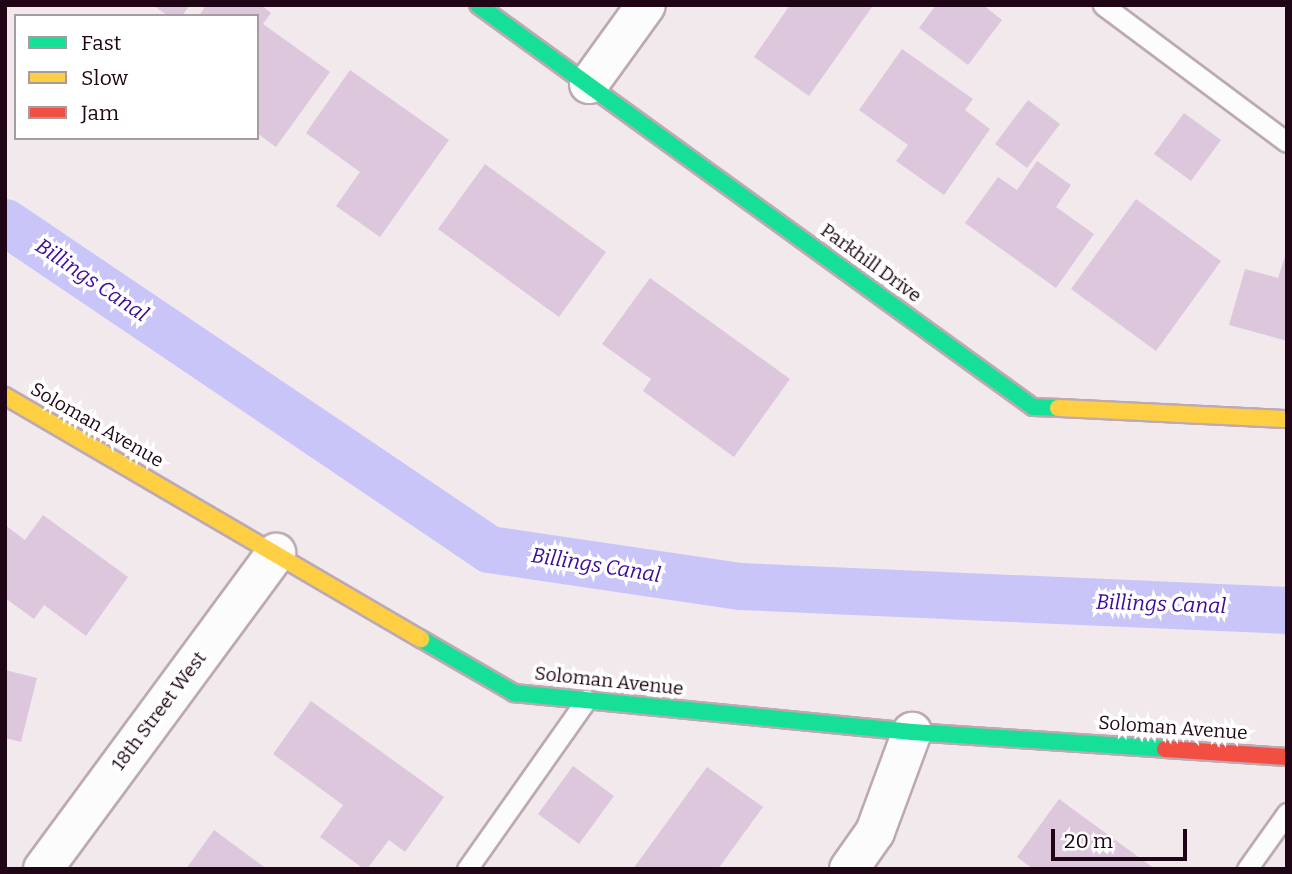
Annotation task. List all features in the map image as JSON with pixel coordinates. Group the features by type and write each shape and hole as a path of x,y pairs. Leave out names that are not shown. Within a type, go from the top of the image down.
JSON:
{"street":[{"name":"Parkhill Drive","path":"478,5 1033,407 1287,419"},
{"path":"589,84 646,5"},
{"name":"Soloman Avenue","path":"5,396 514,693 912,732 1287,757"},
{"name":"18th Street West","path":"43,869 276,553"},
{"path":"849,869 876,832 912,732"}],"lane":[{"path":"1103,5 1287,142"},
{"path":"467,869 586,700"},
{"path":"1247,869 1287,813"}],"building":[{"path":"153,5 190,5 183,14 165,14"},
{"path":"206,5 261,5 271,13 263,24 330,72 276,147 259,134 259,14 200,14"},
{"path":"790,5 872,7 809,96 754,57"},
{"path":"936,5 983,5 1002,20 968,65 919,28"},
{"path":"902,49 973,99 965,110 990,129 944,195 896,161 908,145 859,110"},
{"path":"350,70 449,140 380,237 336,206 360,172 306,133"},
{"path":"1028,100 1060,124 1027,168 995,144"},
{"path":"1184,113 1221,140 1191,181 1154,154"},
{"path":"1037,161 1071,185 1056,207 1094,234 1056,288 965,223 998,177 1017,190"},
{"path":"485,164 606,252 559,317 438,229"},
{"path":"1136,199 1221,261 1156,351 1071,289"},
{"path":"1285,256 1287,341 1229,325 1245,269 1278,278"},
{"path":"650,278 790,379 734,457 643,391 651,379 602,344"},
{"path":"43,515 128,577 86,636 44,605 34,619 5,598 5,525 25,540"},
{"path":"5,670 37,678 21,742 5,738"},
{"path":"311,701 444,797 405,852 389,840 367,869 364,869 320,837 343,805 273,754"},
{"path":"573,766 614,796 579,844 538,814"},
{"path":"707,767 763,807 718,869 633,869"},
{"path":"1059,799 1155,869 1033,869 1017,857"},
{"path":"214,830 267,869 186,869"}],"waterway":[{"name":"Billings Canal","path":"5,222 489,549 739,586 1287,610"}],"traffic: fast":[{"path":"478,5 1033,407 1058,408"},
{"path":"421,639 514,693 912,732 1165,749"}],"traffic: slow":[{"path":"5,396 421,639"},
{"path":"1058,408 1287,419"}],"traffic: jam":[{"path":"1165,749 1287,757"}]}
